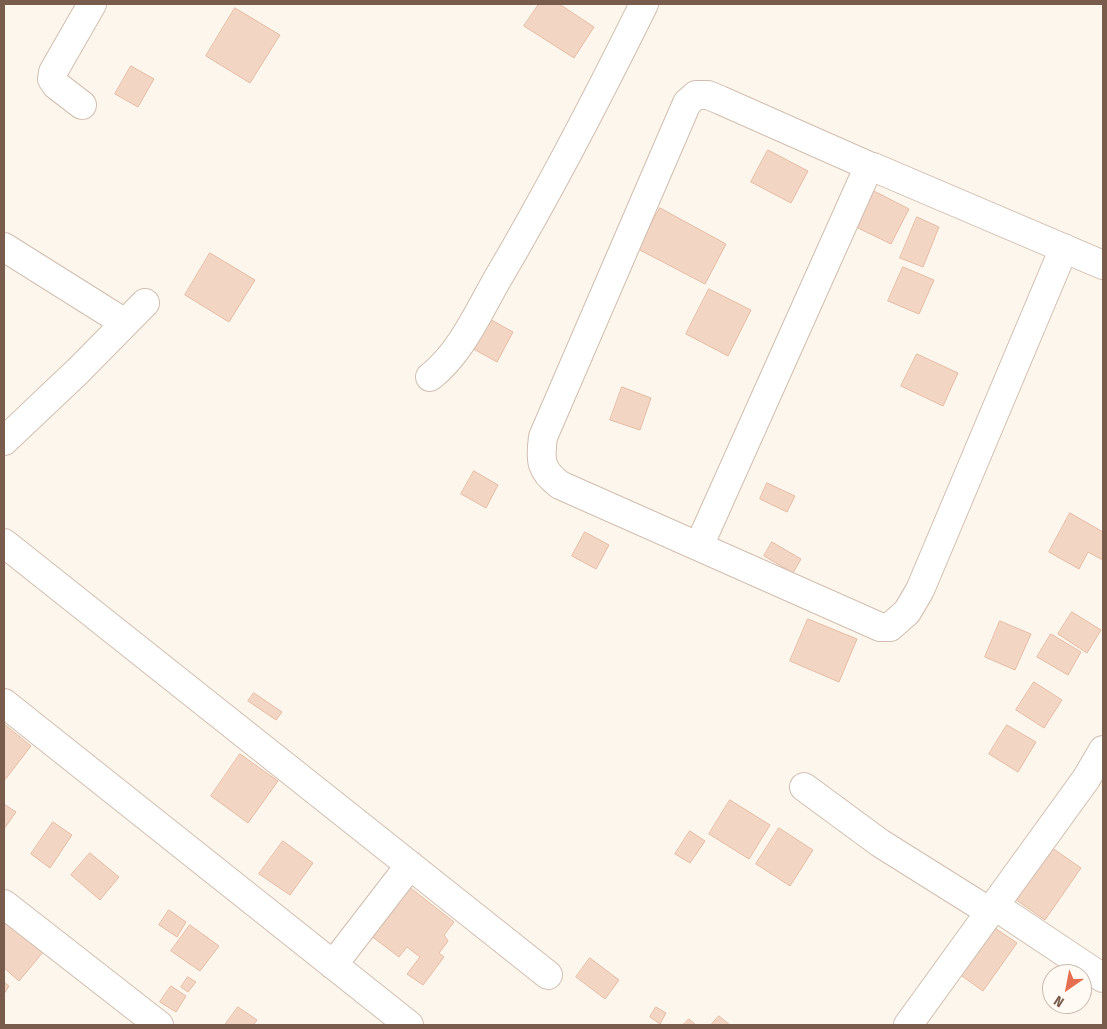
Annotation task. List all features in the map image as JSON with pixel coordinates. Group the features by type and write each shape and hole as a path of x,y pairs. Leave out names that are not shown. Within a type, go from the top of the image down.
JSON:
{"street":[{"path":"82,105 52,80 53,72 92,4"},
{"path":"430,377 450,358 468,331 542,204 644,4"},
{"path":"1064,248 920,590 910,607 890,627 880,627 560,485 552,479 545,469 541,458 543,437 687,103 696,95 708,95 869,166 1064,248 1103,265"},
{"path":"699,546 869,166"},
{"path":"4,247 125,323"},
{"path":"9,428 145,303"},
{"path":"4,543 548,975"},
{"path":"4,703 409,1025"},
{"path":"908,1025 992,909 1095,785 1103,750"},
{"path":"804,787 880,843 992,909 1103,978"},
{"path":"334,966 410,865"},
{"path":"4,904 159,1025"}],"building":[{"path":"539,4 559,4 594,27 574,58 524,26"},
{"path":"235,8 280,35 250,83 206,56"},
{"path":"131,66 154,79 138,107 115,94"},
{"path":"768,150 808,171 791,203 751,182"},
{"path":"872,190 909,209 891,244 854,226"},
{"path":"660,208 726,244 705,284 638,249"},
{"path":"917,217 939,227 923,267 900,258"},
{"path":"210,253 255,280 229,322 185,295"},
{"path":"903,267 934,280 919,314 888,301"},
{"path":"709,289 751,310 728,356 686,334"},
{"path":"486,317 513,332 497,362 470,347"},
{"path":"917,354 958,373 943,406 901,386"},
{"path":"622,387 651,398 640,430 610,420"},
{"path":"474,471 498,485 486,508 461,494"},
{"path":"767,483 795,496 787,512 760,499"},
{"path":"1070,513 1103,532 1103,560 1088,552 1079,569 1049,552"},
{"path":"585,532 609,545 596,569 572,556"},
{"path":"772,542 801,559 793,573 764,556"},
{"path":"1072,612 1101,630 1087,653 1058,634"},
{"path":"808,619 857,639 839,682 790,661"},
{"path":"1000,621 1031,634 1015,670 985,657"},
{"path":"1051,634 1081,652 1068,675 1037,657"},
{"path":"1034,682 1062,700 1044,728 1016,710"},
{"path":"254,693 282,712 276,720 248,701"},
{"path":"4,724 31,746 4,781"},
{"path":"1007,725 1036,742 1018,772 989,754"},
{"path":"240,754 278,781 248,823 211,796"},
{"path":"730,800 770,825 749,859 709,834"},
{"path":"4,804 16,812 4,829"},
{"path":"53,822 72,835 50,868 31,854"},
{"path":"779,828 813,850 790,886 756,864"},
{"path":"690,831 705,841 690,863 675,854"},
{"path":"283,841 313,863 290,895 259,874"},
{"path":"1045,843 1081,868 1045,920 1009,895"},
{"path":"90,853 119,877 100,900 71,875"},
{"path":"408,886 454,922 444,935 448,941 439,953 444,957 423,985 407,974 420,957 407,947 399,957 370,935"},
{"path":"169,910 186,922 177,937 159,925"},
{"path":"4,918 44,951 19,981 4,968"},
{"path":"989,924 1017,943 983,991 955,971"},
{"path":"190,925 219,946 200,971 171,951"},
{"path":"590,958 619,980 605,999 576,977"},
{"path":"188,977 196,982 188,992 181,987"},
{"path":"4,982 9,986 4,994"},
{"path":"171,986 186,996 176,1012 160,1002"},
{"path":"238,1007 257,1020 253,1025 225,1025"},
{"path":"656,1007 666,1013 660,1024 650,1017"},
{"path":"719,1016 730,1025 711,1025"},
{"path":"689,1019 696,1025 683,1025"}]}
